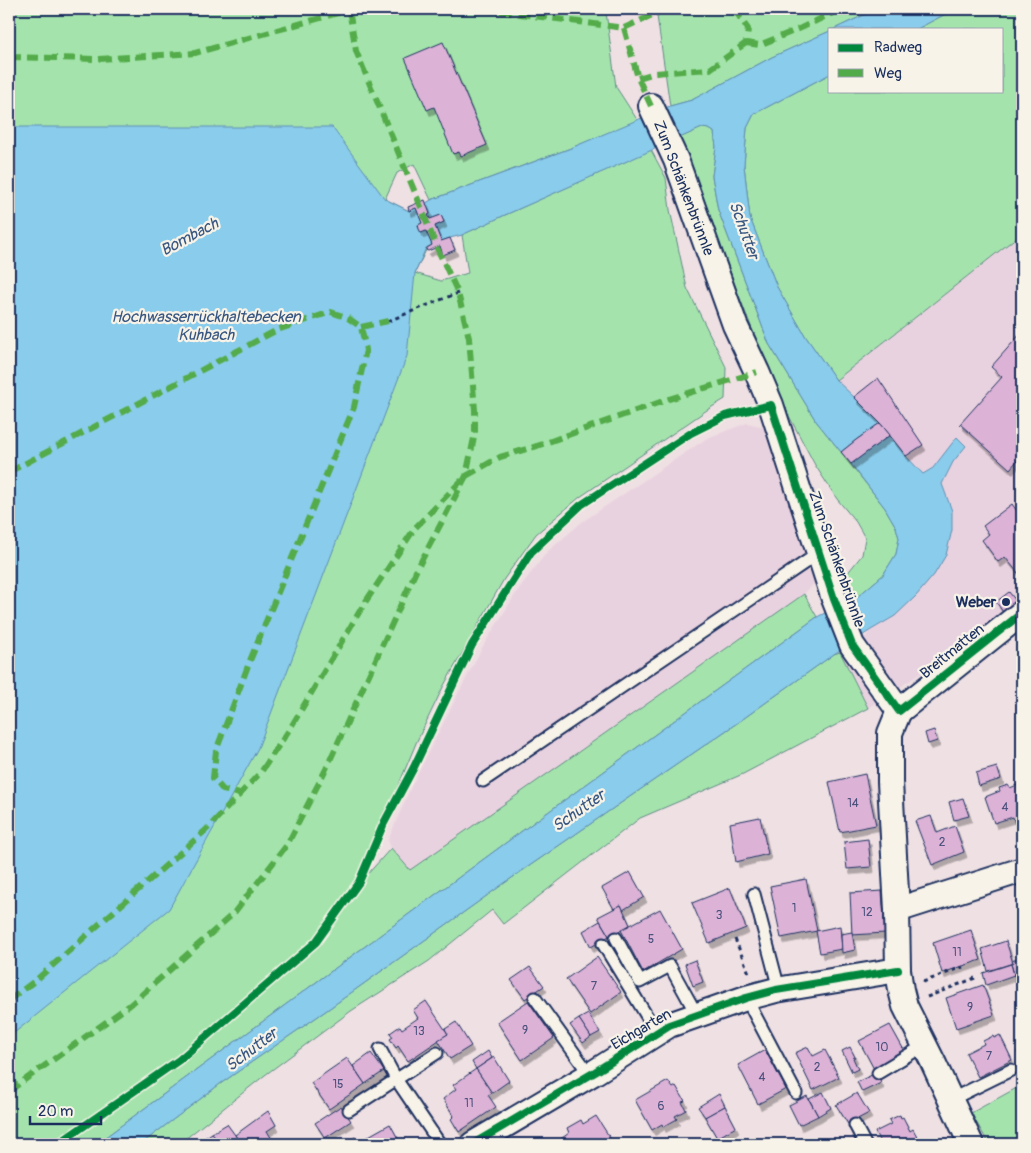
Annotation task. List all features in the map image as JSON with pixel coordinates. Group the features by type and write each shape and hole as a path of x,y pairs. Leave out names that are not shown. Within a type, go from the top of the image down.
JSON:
{"street":[{"name":"Zum Schänkenbrünnle","path":"651,106 676,160 736,325 771,406 834,599 852,645 899,711"},
{"name":"Breitmatten","path":"899,711 1022,613"},
{"path":"899,711 890,733 890,782 901,989 971,1144"},
{"path":"897,910 1022,870"},
{"name":"Eichgarten","path":"473,1144 590,1075 669,1025 761,994 901,989"}],"lane":[{"path":"483,781 819,553"},
{"path":"754,894 761,994 796,1093"},
{"path":"616,938 640,982 670,966 697,1015"},
{"path":"603,944 656,1033"},
{"path":"535,998 590,1075"},
{"path":"878,1073 925,1045"},
{"path":"380,1049 396,1080 440,1144"},
{"path":"349,1110 437,1053"},
{"path":"950,1100 1011,1070"},
{"path":"855,1125 865,1144"}],"path":[{"path":"388,321 458,293"},
{"path":"735,939 761,994"},
{"path":"901,989 964,967"},
{"path":"901,989 975,978"}],"shaded area":[{"path":"1022,233 1022,606 868,708 840,652 895,616 952,511 942,484 953,462 966,446 957,438 933,468 923,474 880,423 836,380"},
{"path":"747,423 765,427 804,536 816,582 804,594 410,871 391,848 388,840 411,787 483,646 520,587 547,552 582,522 707,438"}],"green space":[{"path":"9,9 625,9 606,12 616,87 638,121 431,200 414,164 397,173 385,199 409,211 426,250 415,273 441,281 468,273 462,235 651,150 666,178 670,210 687,288 726,367 725,399 580,497 536,534 504,579 443,687 416,743 359,874 366,876 391,848 410,870 804,594 817,617 96,1144 9,1144"},
{"path":"656,9 877,9 836,28 828,28 828,32 772,57 692,100 670,106"},
{"path":"955,9 1022,9 1022,233 836,380 806,337 777,287 750,218 744,165 747,128 754,114 828,75 828,92 1004,92 1004,28 919,28"},
{"path":"702,128 714,132 716,147 712,176 718,210 769,344 816,421 885,508 896,527 899,538 896,554 883,575 851,601 842,580 862,555 865,538 856,522 837,499 815,465 780,399 737,291 688,155 679,138"},
{"path":"840,652 868,708 743,774 640,818 503,924 492,910 429,961 351,1011 265,1075 179,1144 141,1144 220,1084 506,882 834,654"},
{"path":"1022,1085 1022,1144 989,1144 971,1113"}],"water":[{"path":"877,9 955,9 919,28 836,28"},
{"name":"Schutter","path":"828,32 828,75 754,114 747,128 744,165 750,218 777,287 806,337 836,380 880,423 841,452 816,421 769,344 718,210 712,176 716,147 714,132 709,129 702,128 462,235 441,241 435,226 444,222 441,215 430,219 428,215 430,214 426,203 431,200 571,148 670,106 692,100 772,57"},
{"name":"Hochwasserrückhaltebecken Kuhbach","path":"9,127 332,127 385,199 409,211 416,208 422,223 418,225 421,233 426,231 432,245 426,248 415,273 407,356 258,748 169,909 9,1037"},
{"name":"Schutter","path":"890,435 923,474 933,468 957,437 966,446 953,462 942,484 952,511 952,530 946,555 934,575 895,616 834,654 506,882 220,1084 141,1144 96,1144 817,617 857,597 883,575 896,554 899,538 896,527 885,508 851,464"}],"building":[{"path":"443,42 487,145 461,156 459,152 453,154 434,107 427,110 405,58"},
{"path":"425,200 430,219 441,215 444,222 435,226 441,241 450,238 455,250 443,255 440,246 428,251 426,250 432,245 426,231 421,233 419,229 418,225 422,223 416,208 409,211 408,207"},
{"path":"1022,332 1022,455 1010,469 960,424 1002,377 991,367"},
{"path":"878,378 923,445 906,456 880,423 854,397"},
{"path":"880,423 890,435 851,464 841,452"},
{"path":"1012,504 1022,518 1022,570 1018,573 1005,557 998,562 982,540 989,534 983,526"},
{"name":"Weber","path":"1009,592 1017,602 1003,612 996,602"},
{"path":"934,730 937,741 928,744 925,733"},
{"path":"997,767 1001,779 979,786 976,773"},
{"path":"865,774 876,825 840,832 829,782"},
{"path":"1022,783 1022,839 1020,839 1013,817 994,823 985,797 1000,791 999,788 1008,785 1010,788"},
{"path":"963,798 969,816 954,820 949,802"},
{"path":"931,816 937,833 955,826 964,852 932,865 915,821"},
{"path":"760,817 768,854 736,862 730,823"},
{"path":"868,839 871,867 847,869 844,842"},
{"path":"630,872 644,897 623,910 621,905 614,909 602,888"},
{"path":"806,879 817,931 781,938 770,886"},
{"path":"730,888 746,928 709,943 692,903"},
{"path":"882,891 885,933 852,935 850,893"},
{"path":"621,905 630,925 609,936 598,917"},
{"path":"660,909 682,949 643,972 621,930"},
{"path":"600,921 609,936 591,947 583,931"},
{"path":"840,926 842,949 820,953 816,931"},
{"path":"971,930 981,960 942,973 933,943"},
{"path":"852,932 855,950 842,953 841,934"},
{"path":"1006,941 1013,963 988,971 982,949"},
{"path":"597,957 621,992 590,1014 566,979"},
{"path":"1022,957 1022,982 1017,983 1011,964 1013,963 1012,961"},
{"path":"695,960 703,982 693,986 685,964"},
{"path":"1011,964 1014,975 986,985 983,973"},
{"path":"530,967 544,986 525,999 511,980"},
{"path":"983,985 994,1015 956,1028 946,998"},
{"path":"426,1001 448,1034 408,1061 398,1046 396,1048 390,1039 393,1037 390,1033 400,1026 402,1029 418,1018 413,1010"},
{"path":"528,1001 554,1038 522,1060 497,1022"},
{"path":"588,1014 600,1032 591,1037 579,1019"},
{"path":"579,1019 591,1037 583,1043 570,1025"},
{"path":"456,1022 471,1046 450,1059 438,1040 448,1034 445,1029"},
{"path":"890,1025 905,1052 874,1069 859,1041"},
{"path":"1000,1035 1012,1060 978,1077 966,1053 984,1044 983,1041"},
{"path":"808,1047 813,1056 825,1050 839,1077 813,1090 795,1053"},
{"path":"850,1047 858,1069 852,1072 842,1051"},
{"path":"1022,1048 1022,1063 1017,1051"},
{"path":"765,1050 786,1089 758,1104 738,1065"},
{"path":"488,1051 492,1058 476,1069 472,1062"},
{"path":"371,1053 384,1071 365,1084 353,1066"},
{"path":"494,1057 509,1081 492,1093 476,1069"},
{"path":"347,1058 365,1084 329,1109 311,1083"},
{"path":"476,1069 492,1093 488,1095 496,1107 459,1132 451,1119 454,1116 443,1099 456,1089 453,1085"},
{"path":"876,1073 881,1083 862,1092 857,1082"},
{"path":"668,1081 673,1088 676,1086 685,1101 682,1102 686,1110 675,1116 677,1119 663,1127 662,1124 652,1130 635,1100"},
{"path":"823,1092 831,1108 818,1116 809,1099"},
{"path":"857,1093 869,1113 848,1124 836,1105"},
{"path":"719,1094 725,1106 705,1117 698,1107"},
{"path":"807,1096 818,1116 799,1125 789,1105"},
{"path":"341,1106 351,1121 325,1138 315,1123"},
{"path":"725,1106 736,1127 717,1138 705,1117"},
{"path":"268,1111 276,1125 267,1131 275,1144 240,1144 235,1135"},
{"path":"900,1115 910,1131 913,1129 921,1144 881,1144 875,1132 891,1124 889,1120"},
{"path":"596,1116 614,1144 560,1144 558,1141 569,1133 567,1128 581,1120 583,1124"},
{"path":"227,1124 240,1144 219,1144 212,1133"},
{"path":"390,1124 401,1144 359,1144 358,1142"},
{"path":"212,1133 219,1144 207,1144 203,1139"},
{"path":"355,1137 359,1144 349,1144 347,1142"}],"marked path":[{"path":"9,57 98,59 195,53 349,10 362,9"},
{"path":"482,9 624,28"},
{"path":"624,28 666,9"},
{"path":"638,78 655,73 710,69 746,43 748,29 734,9"},
{"path":"746,43 759,45 841,9"},
{"path":"9,1091 130,1005 233,914 287,845 326,769 416,571 466,476 475,433 475,410 469,338 458,293 437,248 356,51 349,10"},
{"path":"624,28 638,78 651,106"},
{"path":"9,472 277,330 331,312 348,318 361,327 366,350 354,407 249,663 216,751 213,778 223,790 240,794"},
{"path":"361,327 388,321"},
{"path":"9,1000 36,980 206,830 261,772 291,727 364,604 415,528 466,476 500,457 537,446 666,400 757,372"}],"cycle path":[{"path":"58,1144 179,1060 316,942 359,882 384,823 414,767 472,645 531,552 581,505 691,433 725,416 771,405 834,599 852,645 899,711 1022,613"},
{"path":"473,1144 595,1072 669,1025 746,998 776,990 898,970"}],"place":[{"name":"Weber","path":"1006,602"}],"water label":[{"name":"Bombach","path":"189,236"}]}
